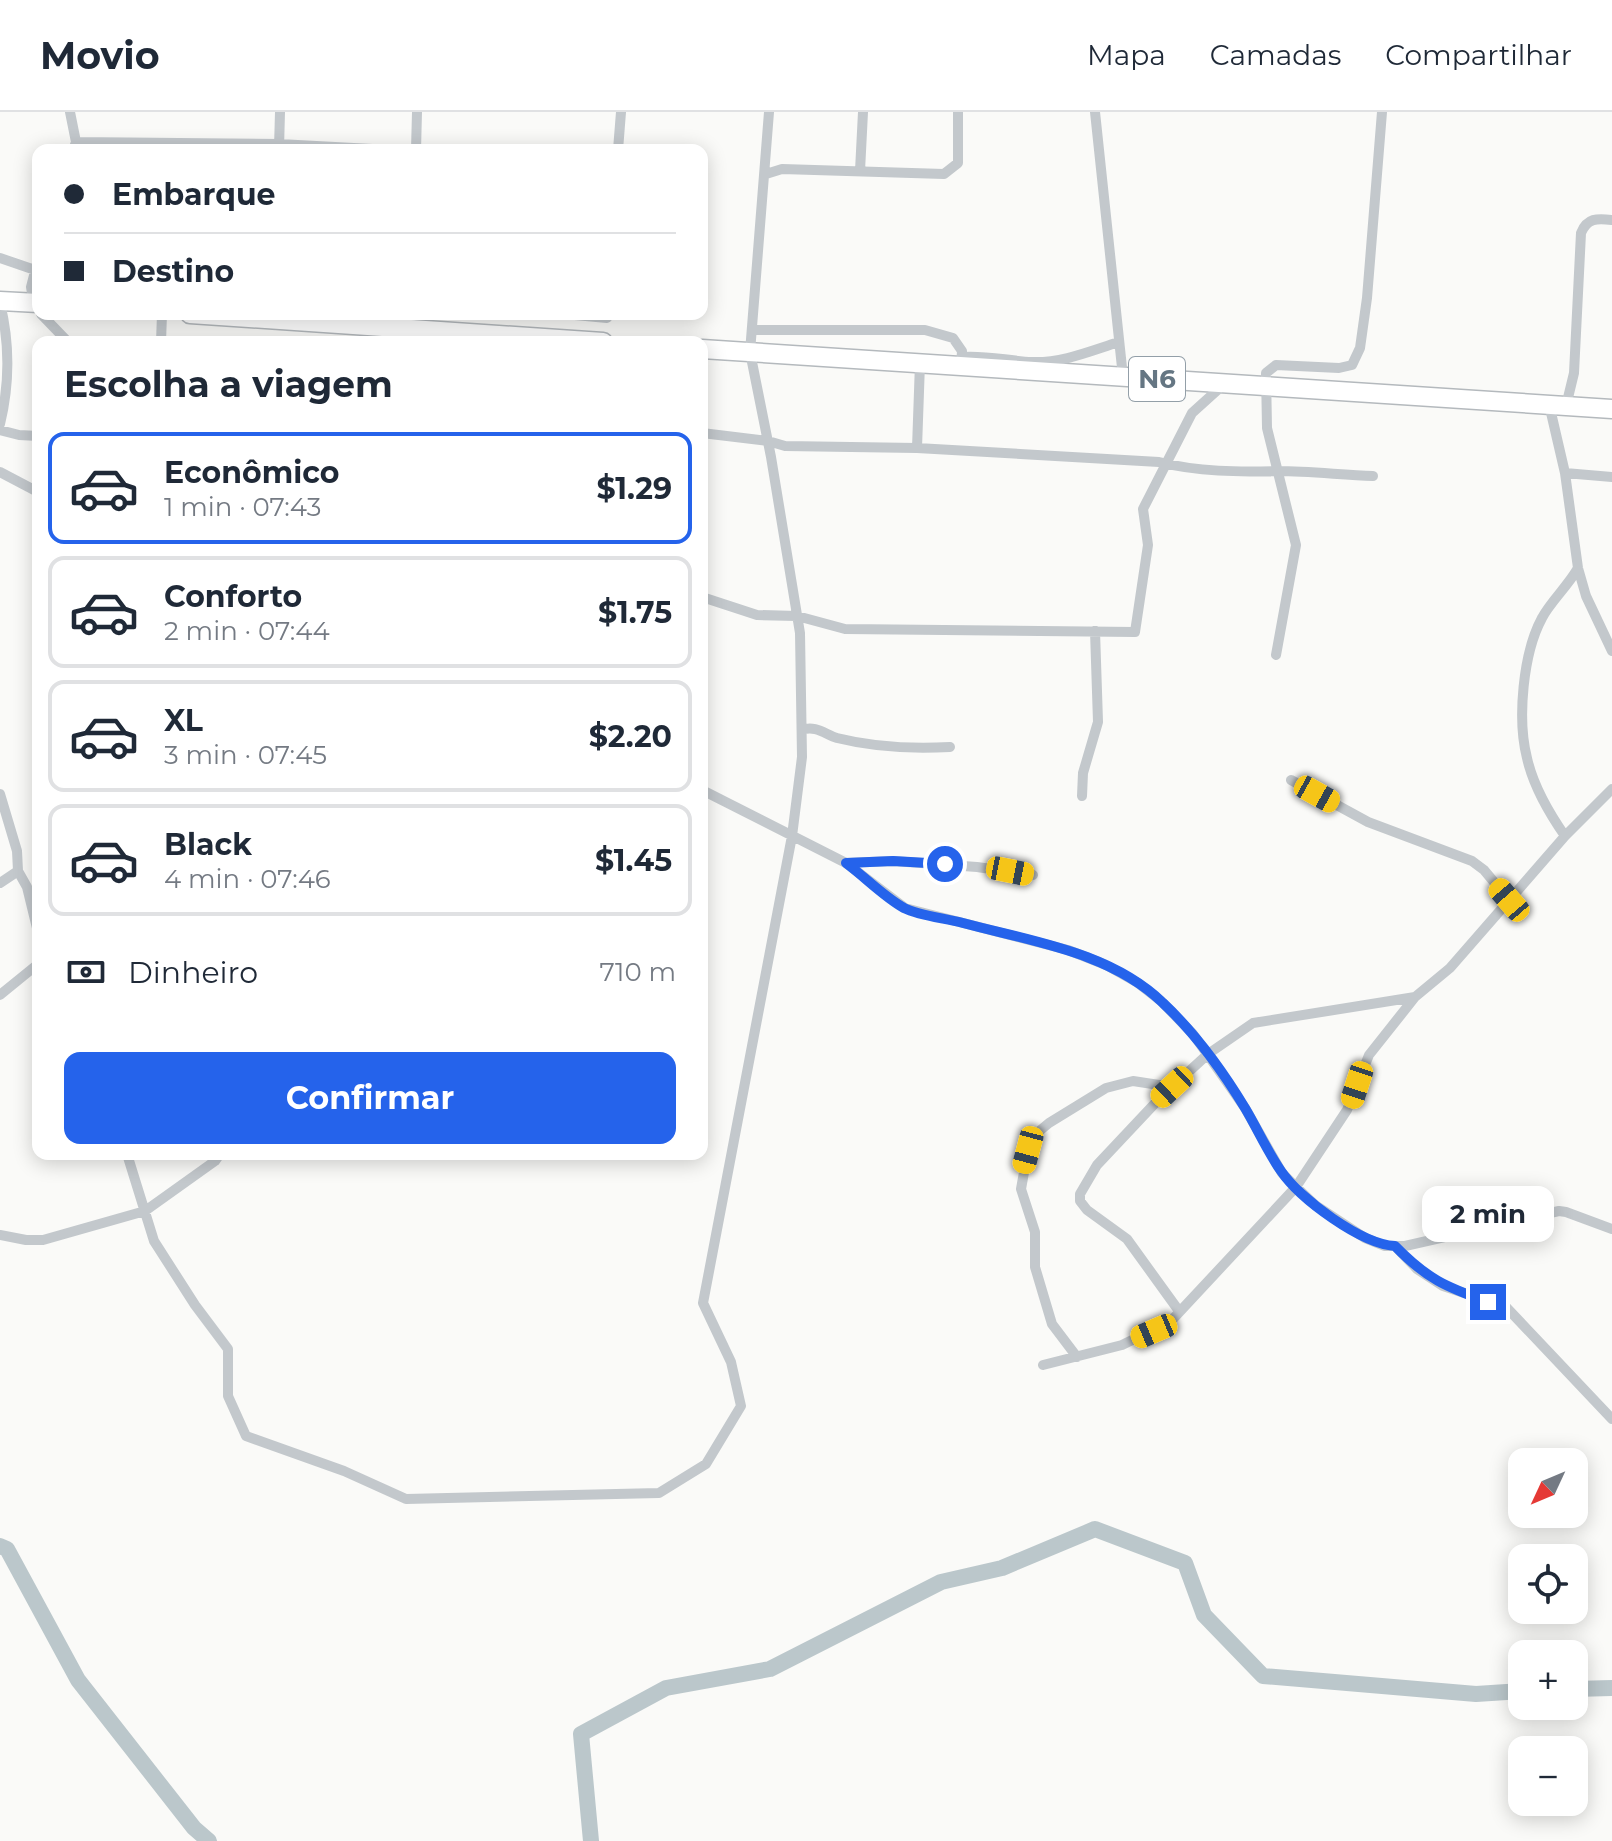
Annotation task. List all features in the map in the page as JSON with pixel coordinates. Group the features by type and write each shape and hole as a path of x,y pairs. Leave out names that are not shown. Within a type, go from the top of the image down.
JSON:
{"highway":[{"path":"0,302 32,306"},
{"path":"311,320 521,336"},
{"name":"N6","path":"708,349 920,363 962,362 1123,377 1612,409"}],"street":[{"path":"70,112 74,144"},
{"path":"279,144 280,112"},
{"path":"416,144 417,112"},
{"path":"618,144 621,112"},
{"path":"129,1160 154,1241 228,1349 228,1396 246,1436 344,1471 406,1499 659,1493 706,1464 741,1406 731,1362 703,1303 792,836 802,757 800,633 750,352 769,112"},
{"path":"860,171 863,112"},
{"path":"766,174 782,169 944,174 958,163 958,112"},
{"path":"1095,112 1123,377"},
{"path":"1276,655 1296,545 1267,428 1266,373 1276,365 1339,368 1352,365 1360,348 1382,112"},
{"path":"1612,220 1590,220 1581,233 1574,373 1558,405 1578,568 1586,596 1612,651"},
{"path":"0,258 32,266"},
{"path":"0,302 6,327 9,386 0,424"},
{"path":"49,320 63,336"},
{"path":"752,330 925,330 953,338 962,351 962,362 980,355 1032,362 1065,360 1119,342"},
{"path":"917,448 920,363"},
{"path":"708,599 757,615 797,616 845,629 1135,632 1148,545 1143,509 1192,413 1224,383"},
{"path":"0,430 32,436"},
{"path":"708,434 785,446 917,448 1167,464 1248,473 1279,471 1373,476"},
{"path":"0,472 32,489"},
{"path":"1565,473 1612,477"},
{"path":"1565,836 1550,815 1532,772 1522,728 1525,677 1533,639 1543,615 1578,568"},
{"path":"1082,796 1085,762 1098,722 1095,631"},
{"path":"802,730 814,728 839,738 863,742 950,747"},
{"path":"1291,780 1368,822 1472,861 1484,870 1509,900"},
{"path":"1043,1365 1122,1345 1171,1321 1296,1187 1347,1110 1369,1055 1415,997 1450,968 1565,836 1612,789"},
{"path":"708,793 846,863 905,908 1068,950 1106,965 1138,983 1161,1001 1208,1054 1245,1108 1282,1173 1315,1205 1365,1238 1385,1246 1426,1242 1559,1211 1612,1229"},
{"path":"0,794 17,851 18,871 27,887 32,906"},
{"path":"846,863 893,861 1033,875"},
{"path":"0,883 18,871"},
{"path":"0,995 32,969"},
{"path":"1179,1311 1127,1239 1087,1210 1080,1201 1080,1194 1097,1165 1117,1141 1208,1054 1253,1023 1415,997"},
{"path":"1077,1357 1056,1333 1035,1267 1035,1232 1021,1189 1028,1150 1037,1133 1049,1123 1106,1088 1133,1081 1172,1087"},
{"path":"0,1235 43,1240 145,1211 216,1160"},
{"path":"1395,1246 1417,1269 1443,1286 1506,1307 1612,1419"}],"waterway":[{"path":"591,1841 581,1734 666,1688 770,1669 941,1582 1002,1568 1095,1529 1185,1563 1204,1615 1263,1676 1476,1694 1508,1692"},
{"path":"0,1546 7,1549 78,1680 194,1828 209,1841"},
{"path":"1588,1689 1612,1688"}],"route":[{"path":"945,864 893,861 846,863 905,908 1068,950 1106,965 1138,983 1161,1001 1193,1034 1245,1108 1282,1173 1315,1205 1365,1238 1385,1246 1395,1246 1417,1269 1443,1286 1488,1302"}]}
